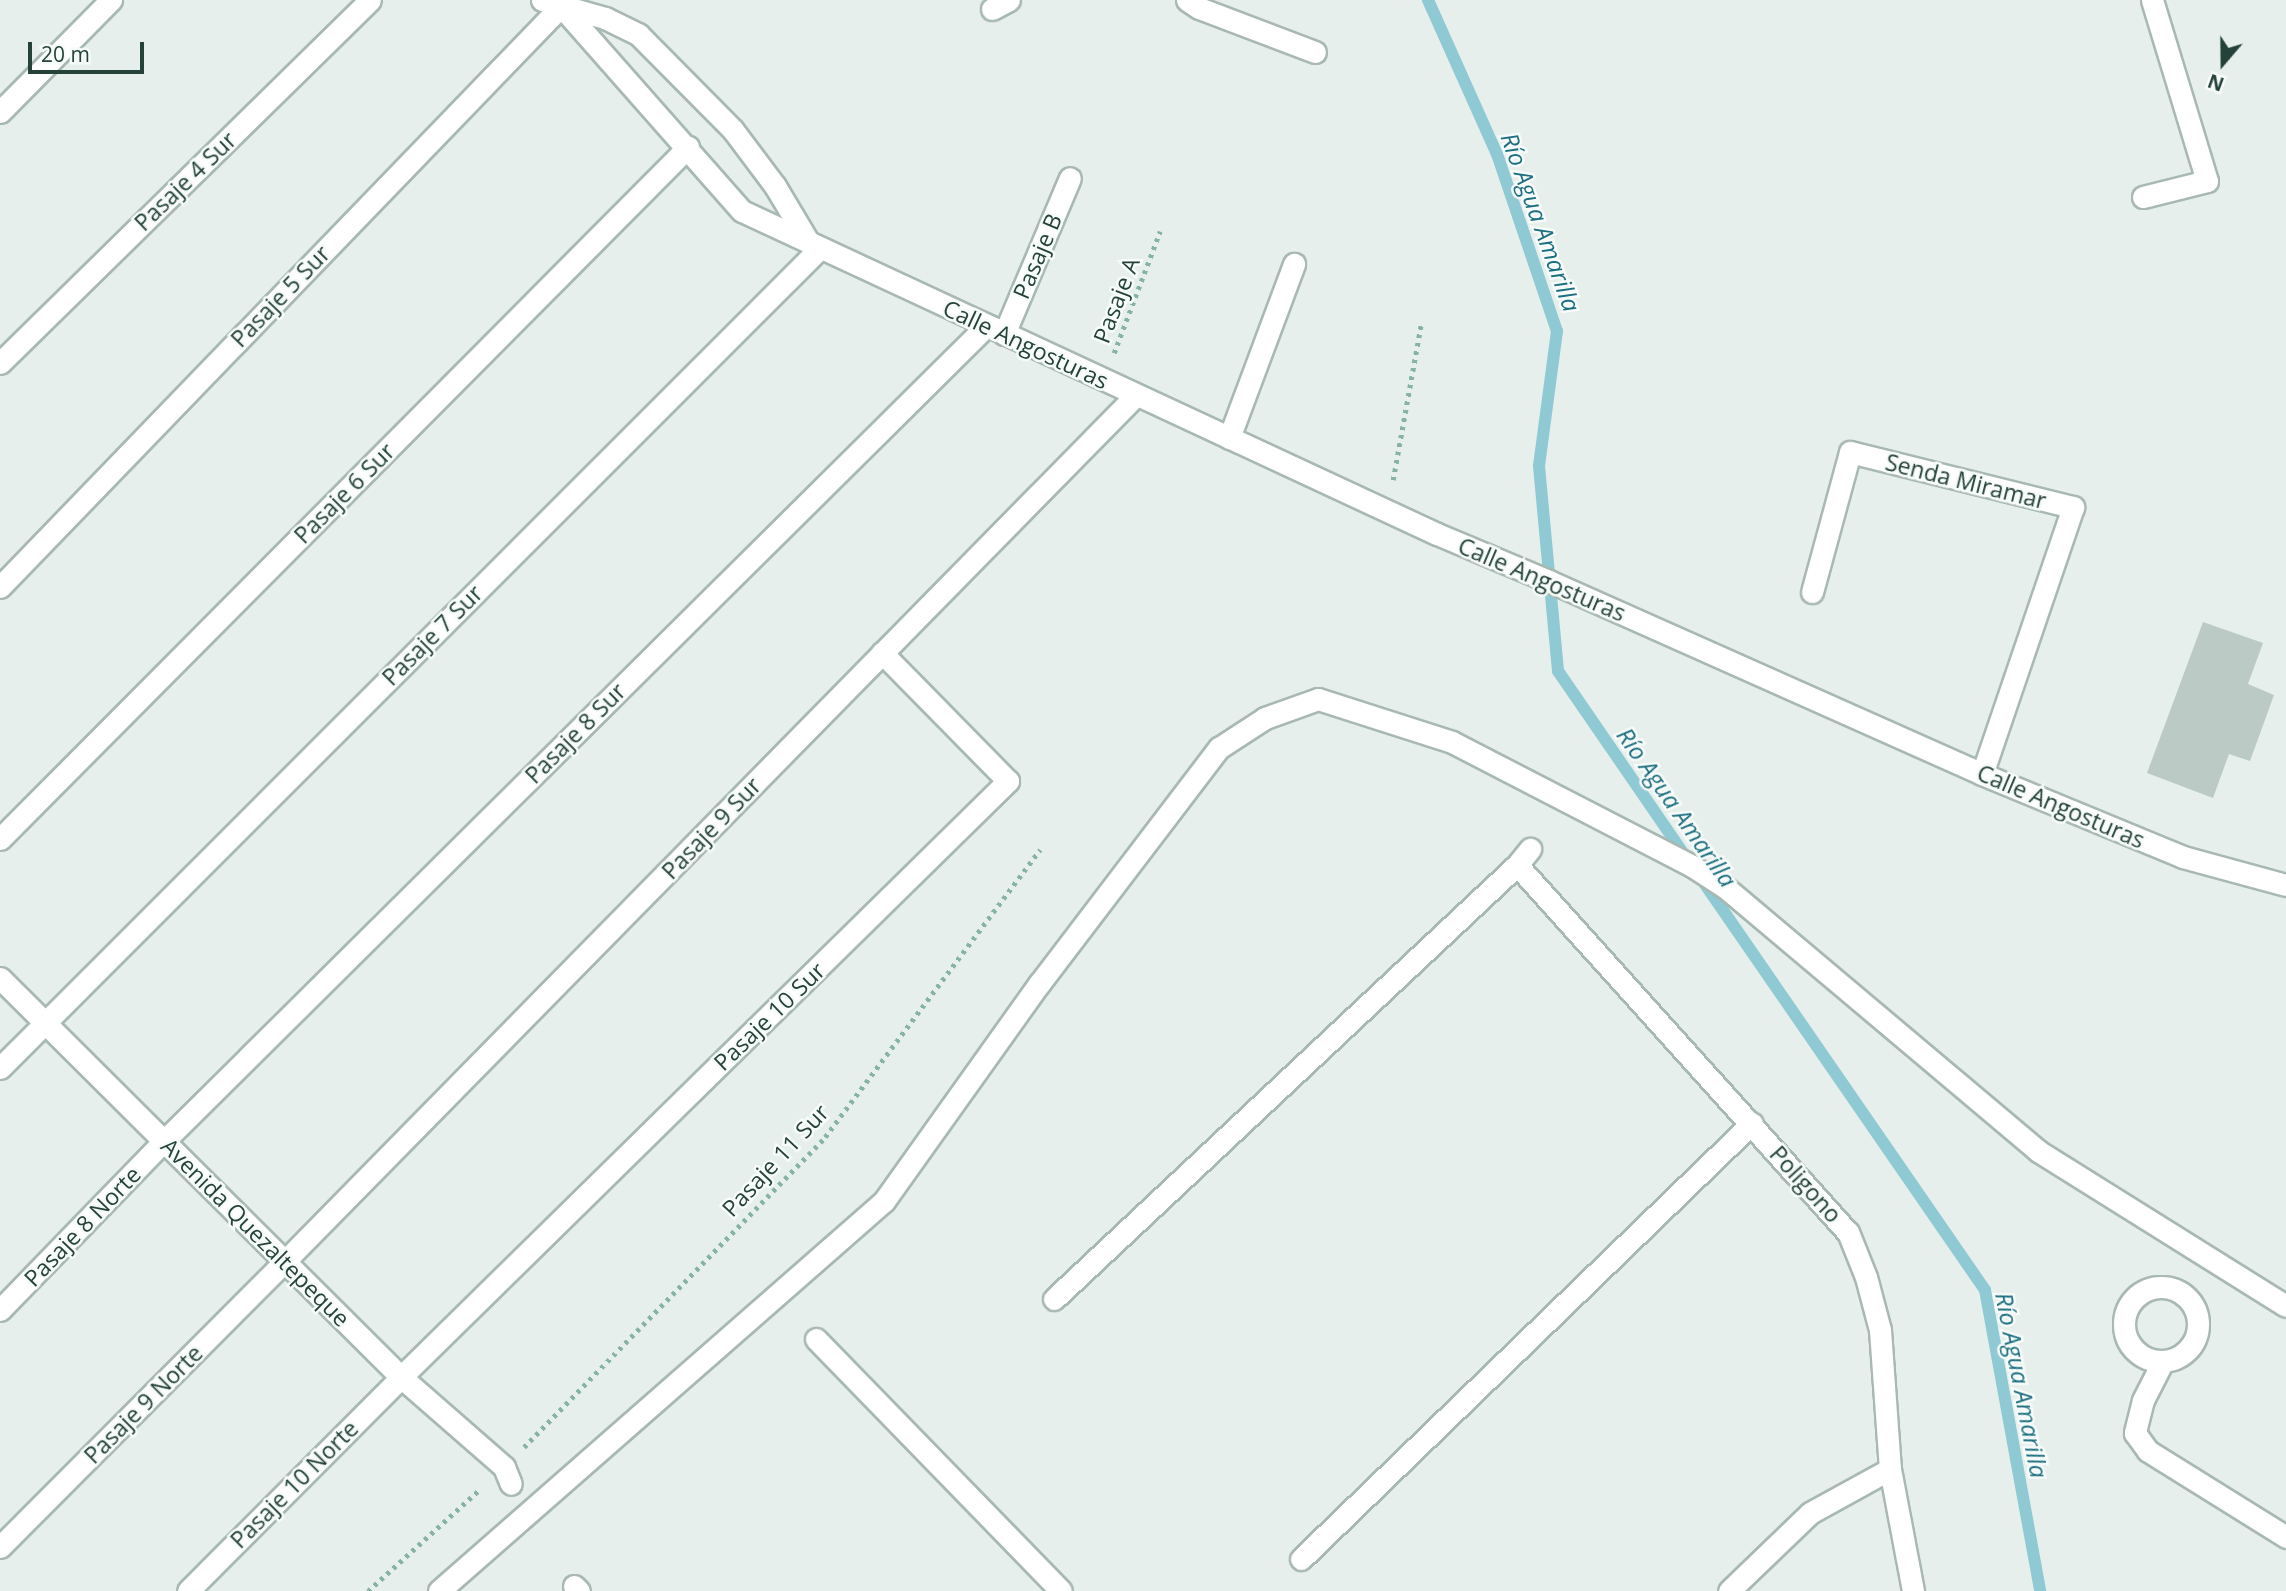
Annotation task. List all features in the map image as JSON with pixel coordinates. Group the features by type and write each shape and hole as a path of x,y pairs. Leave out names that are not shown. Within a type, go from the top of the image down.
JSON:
{"street":[{"path":"0,112 111,0"},
{"name":"Pasaje 4 Sur","path":"0,363 370,0"},
{"path":"1187,0 1199,8 1315,52"},
{"path":"2143,197 2207,181 2152,0"},
{"path":"551,3 605,18 638,34 733,130 815,245"},
{"name":"Calle Angosturas","path":"551,3 688,147 742,211 1387,512 1982,774 2183,857 2286,885"},
{"name":"Pasaje 5 Sur","path":"0,587 551,3"},
{"name":"Pasaje 6 Sur","path":"0,839 688,147"},
{"name":"Pasaje B","path":"995,330 1070,178"},
{"name":"Pasaje 7 Sur","path":"0,1068 815,245"},
{"path":"1229,438 1294,264"},
{"name":"Pasaje 8 Sur","path":"164,1141 995,330"},
{"name":"Pasaje 9 Sur","path":"285,1261 1136,395"},
{"name":"Senda Miramar","path":"1812,592 1850,452 2073,507 1982,774"},
{"name":"Pasaje 10 Sur","path":"401,1377 1008,781 882,653"},
{"path":"439,1591 884,1201 1039,984 1219,748 1265,718 1318,699 1452,742 1692,866 1726,888 2038,1152 2286,1306"},
{"name":"Poligono","path":"1054,1299 1523,857 1848,1232 1862,1266 1880,1330 1890,1469 1913,1591"},
{"name":"Avenida Quezaltepeque","path":"0,978 401,1377 508,1476"},
{"path":"1301,1559 1752,1123"},
{"name":"Pasaje 8 Norte","path":"0,1310 164,1141"},
{"name":"Pasaje 9 Norte","path":"0,1547 285,1261"},
{"path":"816,1339 1061,1591"},
{"path":"2163,1361 2137,1416 2135,1433 2148,1451 2286,1537"},
{"name":"Pasaje 10 Norte","path":"188,1591 401,1377"},
{"path":"1729,1591 1810,1513 1890,1469"}],"path":[{"name":"Pasaje A","path":"1104,380 1160,231"},
{"path":"1387,512 1420,325"},
{"name":"Pasaje 11 Sur","path":"368,1591 508,1476 825,1137 1040,850"}],"building":[{"path":"2203,622 2263,643 2248,684 2274,695 2250,761 2229,754 2213,798 2147,773"}],"waterway":[{"name":"Río Agua Amarilla","path":"1428,0 1497,154 1557,331 1539,466 1558,671 1687,859"},
{"name":"Río Agua Amarilla","path":"1700,877 1985,1290 2040,1591"}]}
